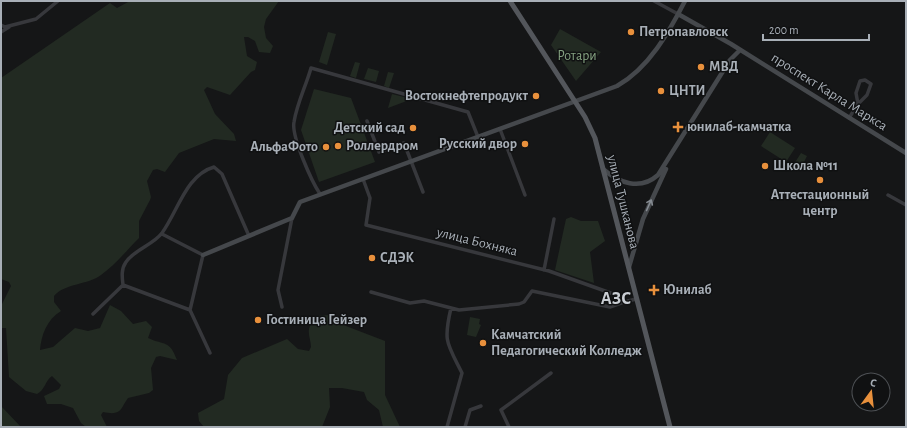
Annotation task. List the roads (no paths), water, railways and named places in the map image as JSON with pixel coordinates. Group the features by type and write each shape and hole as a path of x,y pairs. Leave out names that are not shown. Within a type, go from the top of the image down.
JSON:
{"main road":[{"name":"улица Тушканова","path":"510,1 575,101 591,130 603,169 670,427"},
{"path":"203,255 292,218 300,202 608,90 631,77 653,52 685,1"},
{"name":"проспект Карла Маркса","path":"678,14 740,50 906,153"},
{"path":"603,169 614,179 634,183 646,183 660,174 730,60 740,50"},
{"path":"628,268 633,247 645,213 672,155"}],"street":[{"path":"1,32 10,26 36,18 58,1"},
{"name":"проспект Карла Маркса","path":"654,1 678,14"},
{"path":"1,25 10,26"},
{"path":"320,194 312,178 294,127 299,102 304,92 311,68 468,112 478,137"},
{"path":"849,118 858,104 867,95 871,84 865,80 860,81 856,92 858,104"},
{"path":"367,121 378,152 404,143 423,192"},
{"path":"500,129 525,195"},
{"path":"123,285 122,273 127,261 162,234 192,181 204,170 214,167 222,174 250,236"},
{"name":"улица Бохняка","path":"363,179 370,198 366,225 544,270 619,296 624,302"},
{"path":"888,195 906,205"},
{"path":"282,307 278,290 292,218"},
{"path":"544,270 554,219"},
{"path":"162,234 203,255 190,310 210,353"},
{"path":"123,285 190,310"},
{"path":"93,314 123,285"},
{"path":"371,292 410,303 424,301 459,310 519,304 524,302 532,291 610,307 636,299"},
{"path":"446,427 462,373 446,340 446,329 451,308"},
{"path":"509,427 501,410 551,372"},
{"path":"465,427 470,410 480,406"}],"place":[{"name":"Петропавловск","path":"631,32"},
{"name":"МВД","path":"701,67"},
{"name":"ЦНТИ","path":"661,91"},
{"name":"Востокнефтепродукт","path":"536,96"},
{"name":"юнилаб-камчатка","path":"678,127"},
{"name":"Детский сад","path":"413,128"},
{"name":"Русский двор","path":"525,144"},
{"name":"Роллердром","path":"338,146"},
{"name":"АльфаФото","path":"326,147"},
{"name":"Школа №11","path":"765,166"},
{"name":"Аттестационный центр","path":"820,180"},
{"name":"СДЭК","path":"372,258"},
{"name":"Юнилаб","path":"654,290"},
{"name":"Гостиница Гейзер","path":"258,320"},
{"name":"Камчатский Педагогический Колледж","path":"483,343"}],"district":[{"name":"АЗС","path":"616,299"}],"park label":[{"name":"Ротари","path":"577,56"}]}
